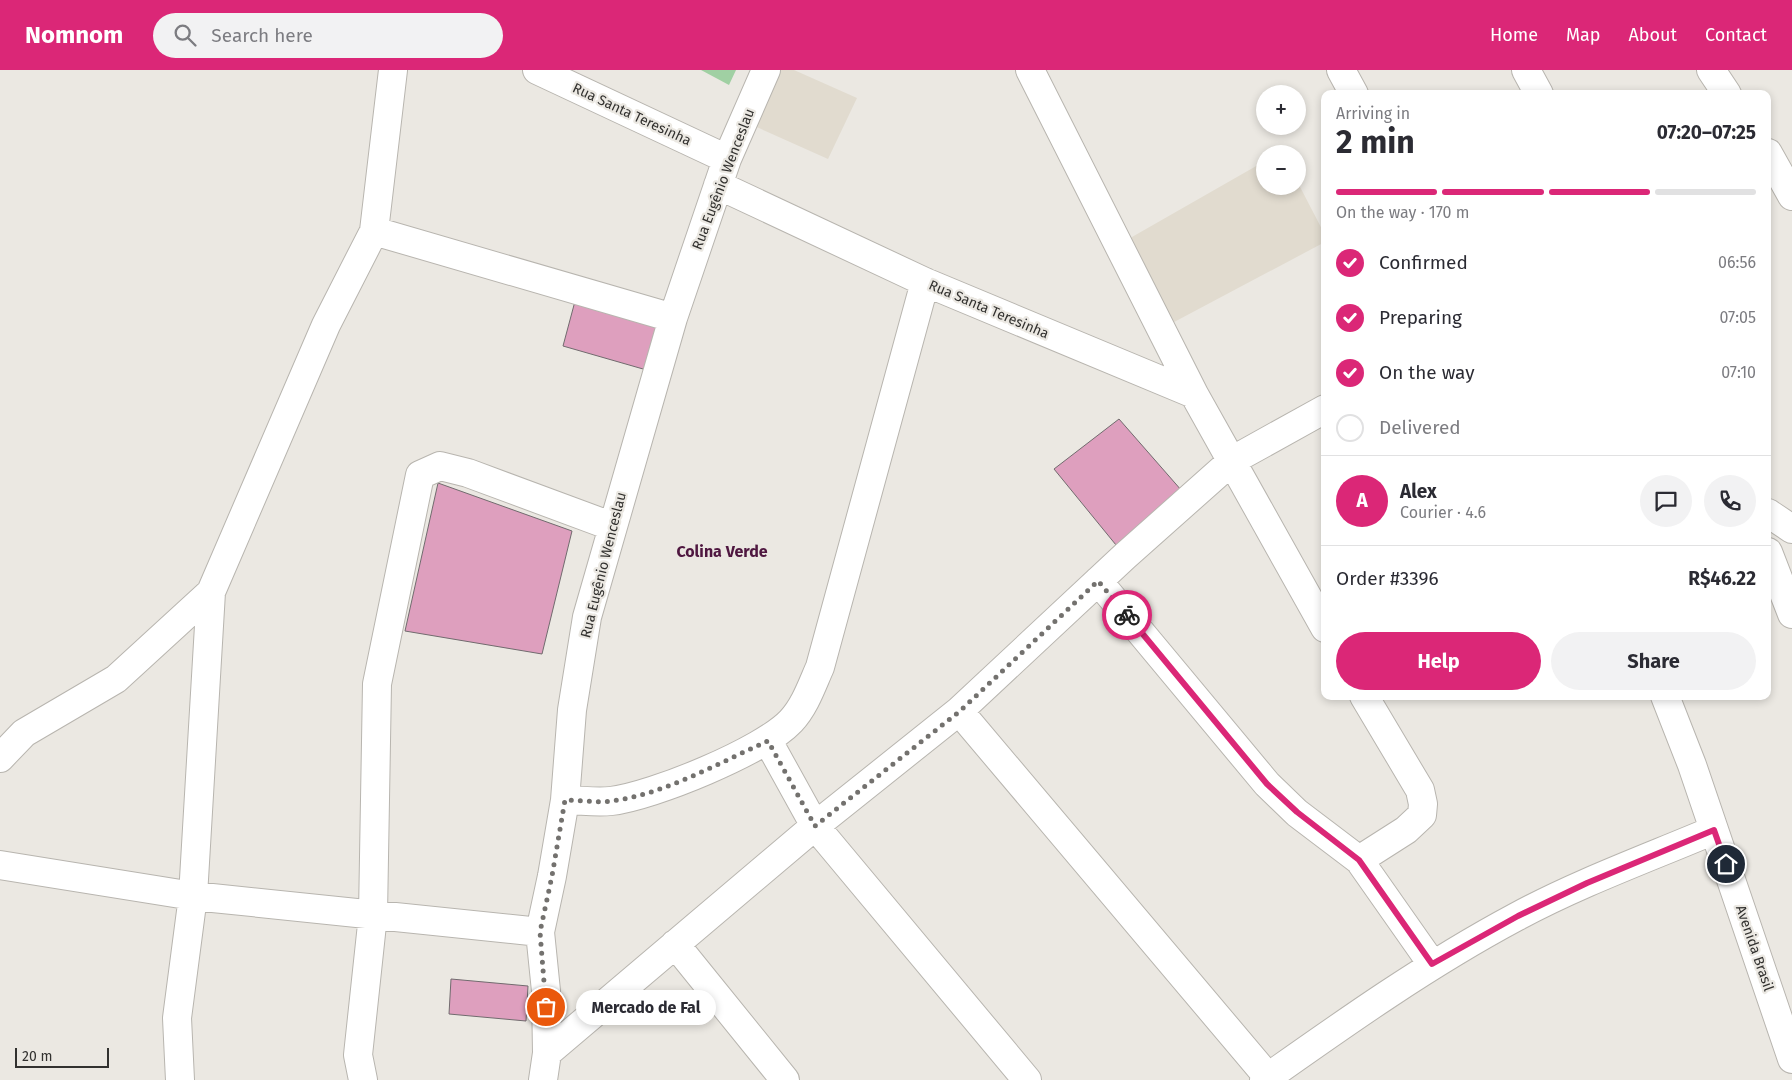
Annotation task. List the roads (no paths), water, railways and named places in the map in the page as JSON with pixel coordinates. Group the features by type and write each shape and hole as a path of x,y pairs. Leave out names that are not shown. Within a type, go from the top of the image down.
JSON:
{"main road":[{"path":"180,1080 177,1018 193,896 211,592 322,334 374,231 393,70"},
{"name":"Rua Santa Teresinha","path":"537,70 728,159"},
{"name":"Rua Eugênio Wenceslau","path":"543,1080 547,1053 546,991 540,932 565,800 572,710 587,617 611,526 673,318 728,159 766,70"},
{"path":"1030,70 1194,394 1321,621"},
{"path":"1341,70 1352,90"},
{"path":"1526,70 1537,90"},
{"path":"1711,70 1724,90"},
{"path":"1771,158 1792,196"},
{"name":"Rua Santa Teresinha","path":"718,186 925,282 1194,394"},
{"path":"374,231 673,318"},
{"path":"565,800 610,801 644,794 676,782 768,741 791,721 799,710 820,667 925,282"},
{"path":"547,1053 815,826 960,711 1098,581 1232,460 1321,411"},
{"path":"363,1080 358,1055 373,915 377,684 420,475 440,466 468,473 611,526"},
{"path":"1771,515 1792,529"},
{"path":"1771,562 1792,614"},
{"path":"1098,581 1267,784 1304,818 1359,860 1432,964"},
{"path":"0,758 24,733 116,679 211,592"},
{"path":"1359,860 1406,830 1422,815 1423,804 1420,790 1366,700"},
{"name":"Avenida Brasil","path":"1667,700 1692,764 1792,1059"},
{"path":"960,711 1266,1079 1432,964 1518,916 1587,883 1714,830"},
{"path":"768,741 815,826 1027,1080"},
{"path":"0,865 193,896 540,932"},
{"path":"675,944 785,1080"}],"place":[{"name":"Mercado de Fal","path":"546,1007"}],"district":[{"name":"Colina Verde","path":"722,551"}]}
